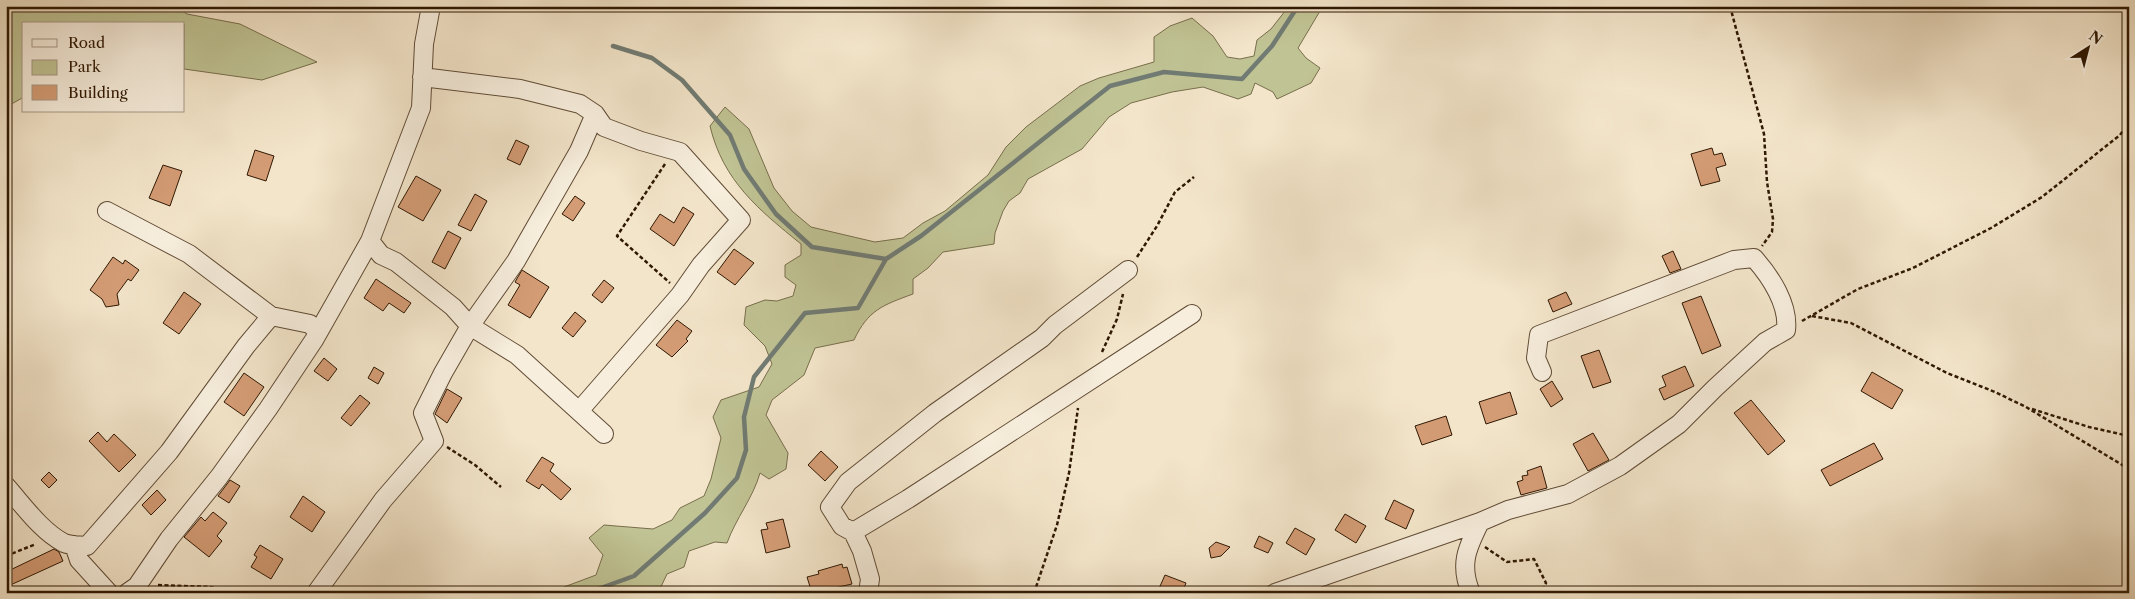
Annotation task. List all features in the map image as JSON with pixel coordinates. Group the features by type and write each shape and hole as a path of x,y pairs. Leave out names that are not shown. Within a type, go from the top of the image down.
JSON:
{"street":[{"path":"132,589 219,477 268,409 318,332 370,241 421,108 422,77 430,6"},
{"path":"422,77 520,89 580,104 595,114 604,127 641,142 680,152 741,220 579,411"},
{"path":"316,593 383,500 434,442 423,413 443,372 470,326 516,261 579,151 595,114"},
{"path":"107,211 190,254 271,316 310,324 318,332"},
{"path":"370,241 381,255 396,262 453,307 470,326 517,355 604,434"},
{"path":"1275,593 1476,529 1508,510 1568,494 1620,466 1679,424 1765,342 1786,330 1788,318 1767,273 1754,258 1734,260 1539,335 1536,358 1542,372"},
{"path":"868,593 870,579 853,532 842,526 830,507 848,482 936,414 1042,338 1128,270"},
{"path":"853,532 908,499 1192,314"},
{"path":"6,486 33,517 52,534 66,544 87,546 169,452 246,346 271,316"},
{"path":"1471,593 1465,578 1466,548 1476,529"},
{"path":"74,544 80,560 109,593"}],"path":[{"path":"1730,6 1764,134 1767,182 1774,219 1772,232 1754,258"},
{"path":"2129,122 2120,135 2042,197 1991,228 1913,268 1858,289 1811,316 1851,323 1947,373 2026,407 2089,427 2129,436"},
{"path":"675,150 617,236 681,293"},
{"path":"2026,407 2129,469"},
{"path":"434,442 455,450 501,487"},
{"path":"1476,529 1490,552 1507,562 1534,559 1546,583 1542,593"},
{"path":"6,556 43,541 52,534"},
{"path":"132,589 169,584 211,587 235,593"}],"green space":[{"path":"6,6 175,6 187,14 240,24 317,62 262,80 185,69 185,22 22,22 22,98 6,107"},
{"path":"1289,6 1351,6 1348,12 1328,9 1320,11 1298,48 1306,58 1320,68 1311,83 1277,99 1273,92 1255,83 1251,94 1238,99 1203,87 1172,92 1131,103 1109,117 1082,149 1028,179 1020,193 1009,201 1003,211 995,233 994,244 943,252 928,268 913,279 913,294 877,310 865,322 854,340 815,348 804,375 772,400 766,415 788,453 786,469 769,479 760,473 727,543 715,542 689,551 684,567 667,574 659,591 652,593 548,593 596,575 603,555 589,538 604,525 653,529 672,520 680,508 704,496 711,479 721,438 713,417 721,400 759,387 772,364 765,346 744,325 746,307 765,300 777,301 793,296 796,285 785,277 785,265 801,255 801,244 757,206 733,179 724,163 710,126 725,107 749,129 774,188 792,211 811,227 875,242 903,238 923,223 945,211 988,175 1006,147 1026,127 1080,86 1099,78 1154,62 1154,37 1170,26 1192,18 1213,36 1227,57 1240,59 1254,56 1257,40 1271,29"}],"building":[{"path":"516,140 529,146 520,165 507,159"},
{"path":"1712,148 1714,155 1722,153 1726,165 1716,168 1720,181 1701,186 1691,154"},
{"path":"255,150 274,156 266,181 247,175"},
{"path":"163,165 182,171 170,206 149,198"},
{"path":"416,176 441,190 423,221 398,207"},
{"path":"475,194 487,201 471,231 458,225"},
{"path":"575,196 585,203 573,221 562,214"},
{"path":"683,207 694,214 674,246 650,229 660,214 674,223"},
{"path":"448,231 461,238 445,269 432,262"},
{"path":"734,249 754,263 735,285 717,272"},
{"path":"1673,251 1681,269 1670,273 1662,256"},
{"path":"113,257 123,264 125,260 139,270 131,281 128,279 117,294 119,305 106,307 102,299 90,290"},
{"path":"522,270 549,287 530,318 508,305 520,285 515,282"},
{"path":"376,279 411,303 404,313 389,303 383,311 364,298"},
{"path":"604,280 614,288 602,303 592,295"},
{"path":"184,292 201,304 179,334 163,323"},
{"path":"1566,292 1572,304 1553,312 1548,300"},
{"path":"1701,296 1721,346 1702,354 1682,303"},
{"path":"575,312 586,321 573,337 562,328"},
{"path":"677,320 692,331 686,339 688,341 672,357 656,345"},
{"path":"1599,350 1611,382 1593,388 1581,356"},
{"path":"324,358 337,369 328,381 314,371"},
{"path":"1685,366 1694,386 1664,400 1659,389 1666,386 1662,376"},
{"path":"374,367 384,373 378,384 368,378"},
{"path":"1872,372 1903,390 1892,409 1861,391"},
{"path":"244,373 264,387 244,416 224,402"},
{"path":"1552,381 1563,399 1551,407 1540,389"},
{"path":"447,389 462,398 447,423 435,414"},
{"path":"1510,392 1517,414 1486,424 1479,402"},
{"path":"360,395 370,403 351,426 341,418"},
{"path":"1751,400 1785,441 1768,455 1734,413"},
{"path":"1446,416 1452,435 1422,445 1415,426"},
{"path":"98,432 107,442 114,434 136,455 119,472 89,441"},
{"path":"1593,433 1609,460 1588,471 1573,444"},
{"path":"1874,443 1883,459 1830,486 1821,470"},
{"path":"821,451 838,467 825,481 808,465"},
{"path":"542,457 554,464 550,471 571,489 561,500 542,484 539,489 526,481"},
{"path":"1541,466 1547,488 1521,495 1517,482 1523,480 1522,476 1528,475 1527,471"},
{"path":"49,472 57,480 49,488 41,480"},
{"path":"230,480 240,486 229,503 218,496"},
{"path":"157,490 166,500 151,515 142,505"},
{"path":"303,496 325,512 312,532 290,517"},
{"path":"1394,500 1414,510 1406,529 1385,519"},
{"path":"213,512 227,523 217,536 222,541 209,557 184,537 201,517 205,521"},
{"path":"1345,514 1366,526 1356,543 1335,530"},
{"path":"783,519 790,547 766,553 761,530 768,529 766,523"},
{"path":"1295,528 1315,539 1306,555 1286,543"},
{"path":"1259,536 1273,543 1268,553 1254,547"},
{"path":"1216,542 1230,547 1221,556 1211,558 1209,548"},
{"path":"260,545 283,559 271,579 251,567 257,557 254,555"},
{"path":"54,549 59,552 63,561 6,587 6,572"},
{"path":"842,564 843,568 847,567 852,584 812,593 807,577 819,574 818,571"},
{"path":"1165,575 1186,583 1182,593 1157,593"}],"waterway":[{"path":"587,593 634,576 705,513 737,478 746,450 744,417 754,377 805,313 858,308 886,259 921,236 1110,86 1164,72 1242,79 1272,46 1298,6"},
{"path":"613,46 652,58 682,80 730,135 744,169 776,214 812,247 886,259"}]}
